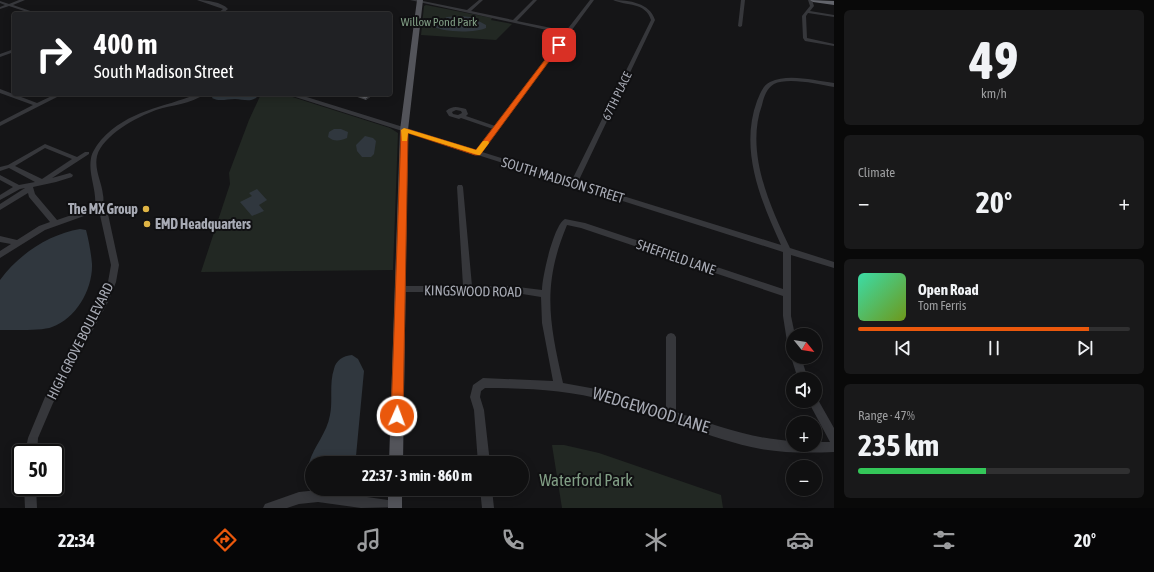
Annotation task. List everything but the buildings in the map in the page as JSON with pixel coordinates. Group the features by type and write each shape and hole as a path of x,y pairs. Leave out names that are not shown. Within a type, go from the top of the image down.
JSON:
{"highway":[{"path":"812,0 834,3"}],"main road":[{"path":"396,456 404,130 420,1"},
{"path":"395,496 395,507"}],"street":[{"path":"0,8 23,0"},
{"path":"199,0 218,5 226,9 222,12"},
{"path":"412,0 568,33"},
{"path":"468,12 481,0"},
{"path":"514,22 535,0"},
{"path":"478,153 592,0"},
{"name":"67TH PLACE","path":"574,183 653,20 652,16 646,9 615,0"},
{"path":"740,26 744,5 743,0"},
{"path":"812,0 812,6 804,16 805,37 807,40 834,45"},
{"path":"0,2 31,12"},
{"path":"807,12 834,16"},
{"path":"0,56 12,51"},
{"path":"789,328 787,316 787,250 770,213 758,177 754,152 753,135 757,107 765,88 775,82 798,80 834,85"},
{"path":"0,91 12,96"},
{"path":"13,96 37,105"},
{"path":"0,124 56,96"},
{"name":"HIGH GROVE BOULEVARD","path":"170,105 186,96"},
{"name":"HIGH GROVE BOULEVARD","path":"33,444 49,400 105,299 112,282 114,257 104,214 99,208 100,196 93,164 94,156 100,145 111,133 127,122 143,114 197,96"},
{"name":"SOUTH MADISON STREET","path":"297,96 834,265"},
{"path":"461,116 496,128"},
{"path":"0,169 10,166 45,146 77,159"},
{"path":"42,182 86,153"},
{"path":"10,166 42,182"},
{"path":"0,198 18,188 56,180 70,175"},
{"path":"0,178 18,188"},
{"path":"30,186 32,195 55,223"},
{"path":"0,207 30,186"},
{"path":"460,187 468,289"},
{"path":"0,255 35,232 55,223 99,208"},
{"name":"SHEFFIELD LANE","path":"545,294 550,257 565,222 582,225 787,294"},
{"path":"0,239 18,243"},
{"name":"KINGSWOOD ROAD","path":"401,289 510,290 545,294"},
{"path":"545,294 548,332 559,386"},
{"path":"670,416 671,337"},
{"name":"WEDGEWOOD LANE","path":"483,456 479,410 475,397 477,388 483,383 524,383 559,386 607,396 760,442 791,447 834,447"},
{"path":"817,408 834,440"},
{"path":"31,496 32,508"},
{"path":"269,508 299,498 318,496 395,507"},
{"path":"487,496 488,508"}],"green space":[{"name":"Willow Pond Park","path":"426,5 492,18 491,20 512,24 496,40 421,35 424,6"},
{"path":"260,96 289,96 390,128 398,133 393,270 201,272 230,184 229,173 249,120"},
{"name":"Waterford Park","path":"552,445 564,445 599,453 721,495 723,508 562,508"}],"shaded area":[{"path":"447,17 471,17 486,25 486,28 474,31 450,31 436,28 432,25"},
{"path":"213,96 257,97 249,100 220,100 212,98"},
{"path":"334,129 341,129 348,132 347,138 342,140 330,139 328,137 329,132"},
{"path":"365,136 373,138 376,141 374,154 371,157 362,157 357,151 356,145"},
{"path":"257,189 267,200 259,205 264,211 252,216 240,202 252,196 249,193"},
{"path":"80,229 86,230 91,256 92,274 86,293 75,310 61,323 52,327 27,330 0,330 0,280 7,271 35,247 57,236"},
{"path":"352,355 358,359 364,371 356,456 312,456 326,428 330,415 332,380 336,363 346,356"}],"slow traffic":[{"path":"404,140 404,130 478,153 485,143"}],"place":[{"name":"The MX Group","path":"146,209"},
{"name":"EMD Headquarters","path":"147,224"}],"route":[{"path":"397,416 404,130 478,153 559,45"}]}
